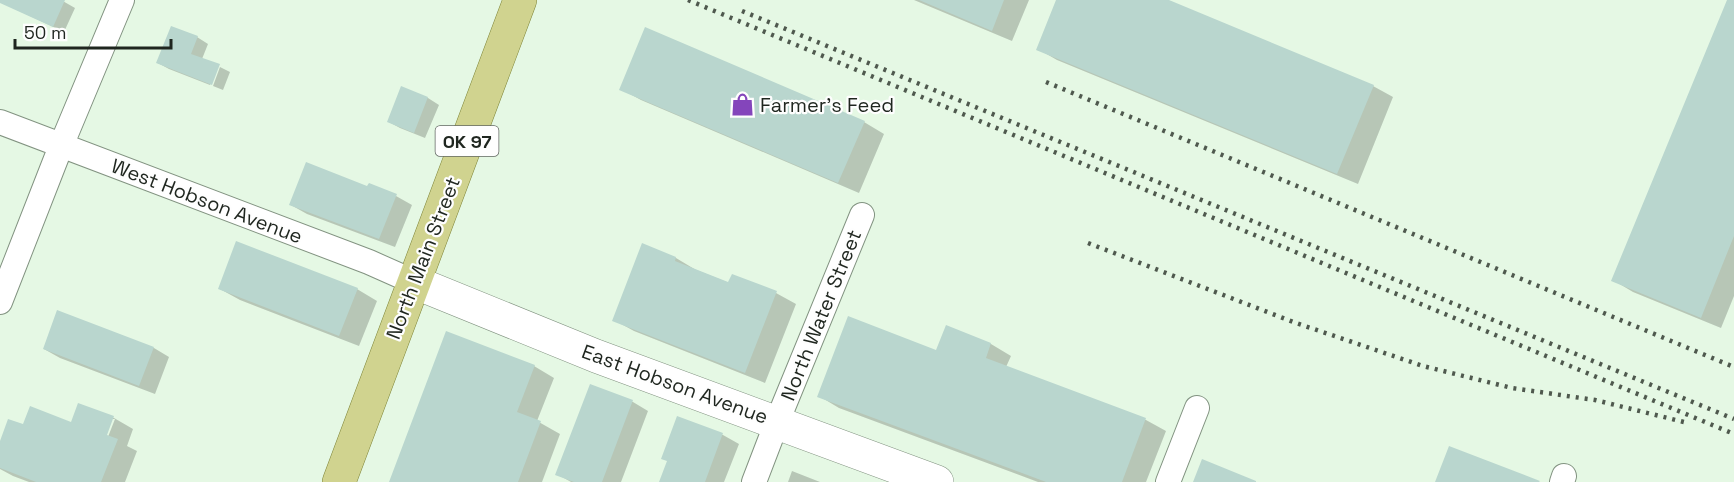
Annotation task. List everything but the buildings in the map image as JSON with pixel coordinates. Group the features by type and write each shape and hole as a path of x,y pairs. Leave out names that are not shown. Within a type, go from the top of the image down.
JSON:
{"main road":[{"name":"North Main Street","path":"339,482 520,0"}],"street":[{"path":"0,302 61,146 122,0"},
{"name":"West Hobson Avenue","path":"0,122 369,262 414,282"},
{"name":"North Water Street","path":"754,482 862,215"},
{"name":"East Hobson Avenue","path":"414,282 596,356 938,482"},
{"path":"1168,482 1197,408"}],"railway":[{"path":"688,0 1734,434"},
{"path":"742,11 1734,419"},
{"path":"1046,82 1734,367"},
{"path":"1088,243 1296,323 1423,366 1512,388 1595,400 1688,423"}],"place":[{"name":"Farmer's Feed","path":"742,105"}]}
